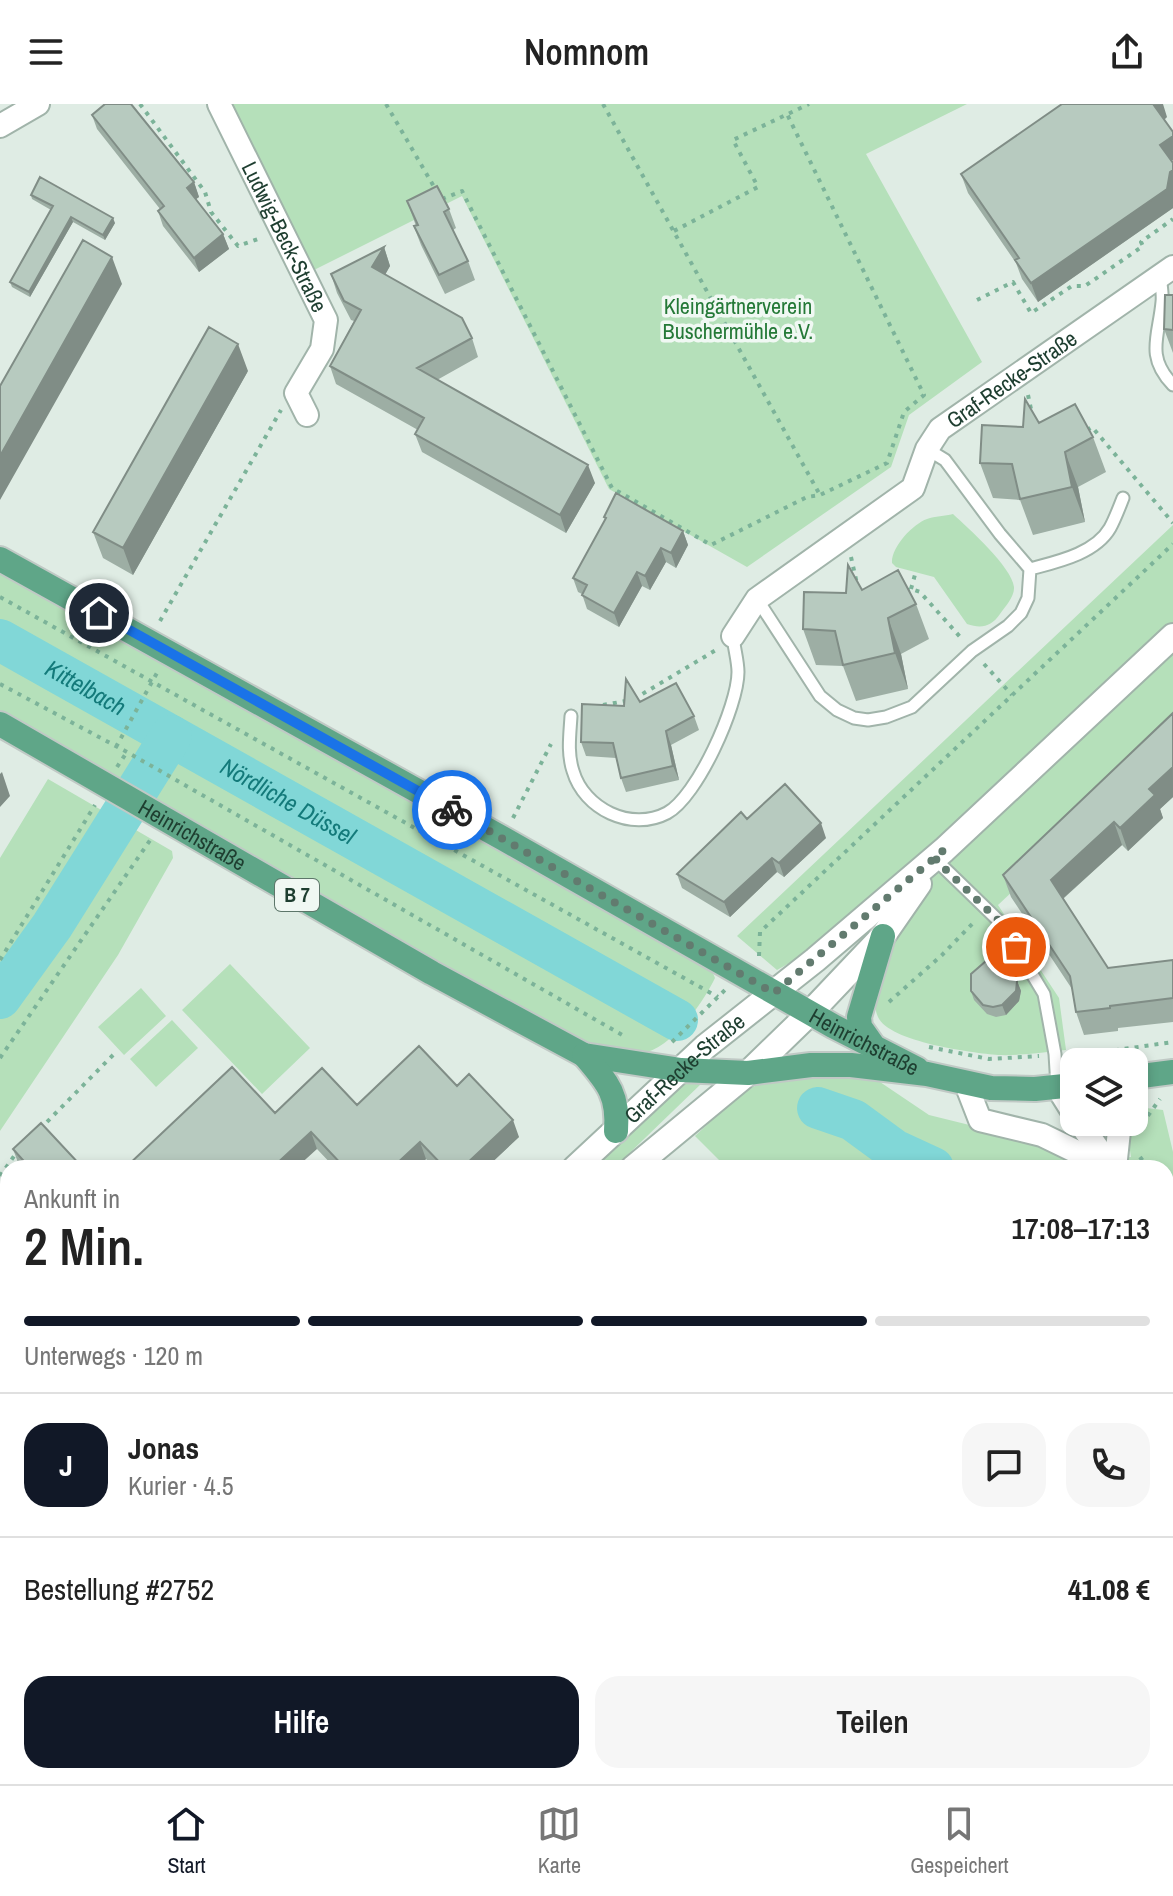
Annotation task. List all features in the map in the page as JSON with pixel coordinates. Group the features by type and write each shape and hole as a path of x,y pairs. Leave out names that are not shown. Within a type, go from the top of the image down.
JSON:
{"main road":[{"name":"Heinrichstraße","path":"0,559 774,993 927,1074"},
{"name":"Heinrichstraße","path":"0,724 432,973 584,1055 681,1070 748,1073 811,1065 851,1065 927,1074"},
{"path":"872,1044 860,1027 859,1017 883,936"},
{"name":"B 7","path":"584,1055 604,1079 615,1099 618,1112 616,1131"},
{"name":"B 7","path":"927,1074 966,1084 1019,1089 1060,1086"}],"street":[{"path":"0,126 38,104"},
{"name":"Ludwig-Beck-Straße","path":"219,104 326,320 322,349 296,393"},
{"name":"Graf-Recke-Straße","path":"733,636 757,599 913,488 927,449 940,429 1166,271"},
{"path":"296,393 307,415"},
{"name":"Graf-Recke-Straße","path":"584,1160 705,1047 940,855 1173,636"},
{"name":"Graf-Recke-Straße","path":"648,1160 748,1073 810,1013 883,936 940,855"},
{"path":"1148,1085 1167,1073"},
{"path":"966,1084 980,1120 1042,1135 1096,1160"},
{"path":"1089,1136 1107,1160"},
{"path":"1116,1160 1125,1136"}],"lane":[{"path":"1166,271 1155,352 1159,367 1173,385"},
{"path":"757,599 820,696 837,710 868,720 912,707 972,651 1008,626 1021,613 1031,587 1030,569 945,460 927,449"},
{"path":"1030,569 1064,560 1088,548 1109,531 1123,498"},
{"path":"571,716 569,752 573,773 582,791 611,816 633,819 664,815 696,785 713,750 735,691 738,673 733,636"},
{"path":"940,855 1002,924 1044,994 1060,1069"}],"path":[{"path":"140,104 205,192 211,212 238,246 282,231"},
{"path":"386,104 443,200 462,191 612,488 711,545 807,497 820,495 887,463 904,412 924,395 787,114"},
{"path":"603,104 820,495"},
{"path":"674,231 758,187 733,140 809,104"},
{"path":"977,300 1013,282 1031,313 1072,286 1085,286 1143,246 1141,242 1173,219"},
{"path":"1023,373 1035,427"},
{"path":"149,640 279,411 296,393"},
{"path":"1079,433 1092,427 1173,523"},
{"path":"846,535 858,587"},
{"path":"663,1051 759,956 760,932 1173,544"},
{"path":"911,589 916,571"},
{"path":"899,595 911,589 920,592 1012,695"},
{"path":"0,597 718,997"},
{"path":"504,839 560,727 571,716 586,709 632,700 708,656 733,636"},
{"path":"0,684 634,1041"},
{"path":"116,747 145,694"},
{"path":"632,700 636,712"},
{"path":"0,960 110,787"},
{"path":"0,1058 147,847 153,812"},
{"path":"878,1011 942,955 987,908"},
{"path":"1130,1048 1173,1042"},
{"path":"920,1043 934,1049 989,1059 1060,1054"},
{"path":"38,1132 117,1051"},
{"path":"1148,1109 1159,1099 1173,1097"},
{"path":"12,1160 18,1151"}],"green space":[{"name":"Kleingärtnerverein Buschermühle e.V.","path":"228,104 967,104 866,154 982,362 909,415 891,467 747,567 609,489 462,196 310,272"},
{"path":"953,514 998,559 1014,587 1004,608 993,622 985,626 967,624 934,577 896,567 892,563 899,543 915,526 930,518"},
{"path":"1173,525 1173,741 998,905 1059,998 1066,1048 1006,1055 970,1052 933,1045 885,1026 878,1017 875,997 880,975 899,935 863,905 809,952 777,970 737,936"},
{"path":"0,562 708,961 715,978 704,998 677,1032 657,1048 634,1053 589,1047 0,719"},
{"path":"48,779 172,851 173,858 118,955 0,1131 0,858"},
{"path":"230,964 310,1048 262,1094 182,1010"},
{"path":"141,988 166,1016 124,1055 98,1027"},
{"path":"172,1020 198,1048 156,1087 130,1059"},
{"path":"856,1077 880,1082 929,1115 1018,1137 1071,1160 719,1160 695,1136 748,1090 766,1082 791,1078"},
{"path":"681,1083 702,1083 622,1160 599,1160"},
{"path":"1148,1108 1163,1110 1173,1160 1098,1160 1131,1157 1128,1136 1148,1136"}],"building":[{"path":"105,104 131,104 194,182 187,188 223,234 194,258 158,211 164,206 92,115"},
{"path":"1062,104 1153,104 1173,132 1173,136 1160,145 1173,163 1173,170 1167,189 1031,283 1015,260 1019,258 961,174"},
{"path":"40,177 113,218 103,235 71,217 29,292 10,282 53,206 31,195"},
{"path":"437,186 449,209 444,212 468,261 439,275 414,226 418,225 407,201"},
{"path":"83,240 112,257 0,456 0,386"},
{"path":"384,247 372,267 462,318 472,338 417,368 588,465 560,515 415,434 424,418 330,366 361,310 344,301 331,274"},
{"path":"1165,295 1173,295 1173,330 1164,329"},
{"path":"209,327 238,344 123,548 93,532"},
{"path":"1025,399 1039,423 1075,404 1093,437 1065,452 1072,487 1020,499 1012,464 980,463 982,425 1023,427"},
{"path":"616,493 683,531 671,553 661,548 645,576 637,572 614,613 582,595 587,585 573,578"},
{"path":"848,565 862,590 898,570 916,604 888,618 895,653 843,665 835,631 803,629 804,592 846,593"},
{"path":"626,679 640,702 676,683 694,716 666,731 673,766 621,778 613,743 581,742 582,704 624,706"},
{"path":"1173,713 1173,767 1149,789 1155,795 1120,828 1114,822 1051,880 1108,968 1173,960 1173,998 1076,1012 1070,976 1003,875"},
{"path":"785,784 821,823 779,863 772,858 724,902 677,874 741,812 747,819"},
{"path":"997,960 1013,970 1017,981 1016,991 1002,1005 993,1007 983,1005 971,991 971,974 986,961"},
{"path":"419,1046 457,1086 469,1074 513,1120 470,1160 437,1160 420,1142 401,1160 337,1160 311,1132 281,1160 133,1160 232,1067 275,1113 322,1068 357,1105"},
{"path":"41,1123 76,1160 23,1160 13,1149"}],"waterway":[{"name":"Nördliche Düssel","path":"0,640 677,1020"},
{"name":"Nördliche Düssel","path":"0,998 52,926 171,736"},
{"name":"Nördliche Düssel","path":"818,1108 853,1120 894,1150 916,1160"}],"way so far":[{"path":"452,810 774,993 944,850 936,860 1002,924 1016,947"}],"route":[{"path":"99,613 452,810"}],"water label":[{"name":"Kittelbach","path":"85,688"}]}
